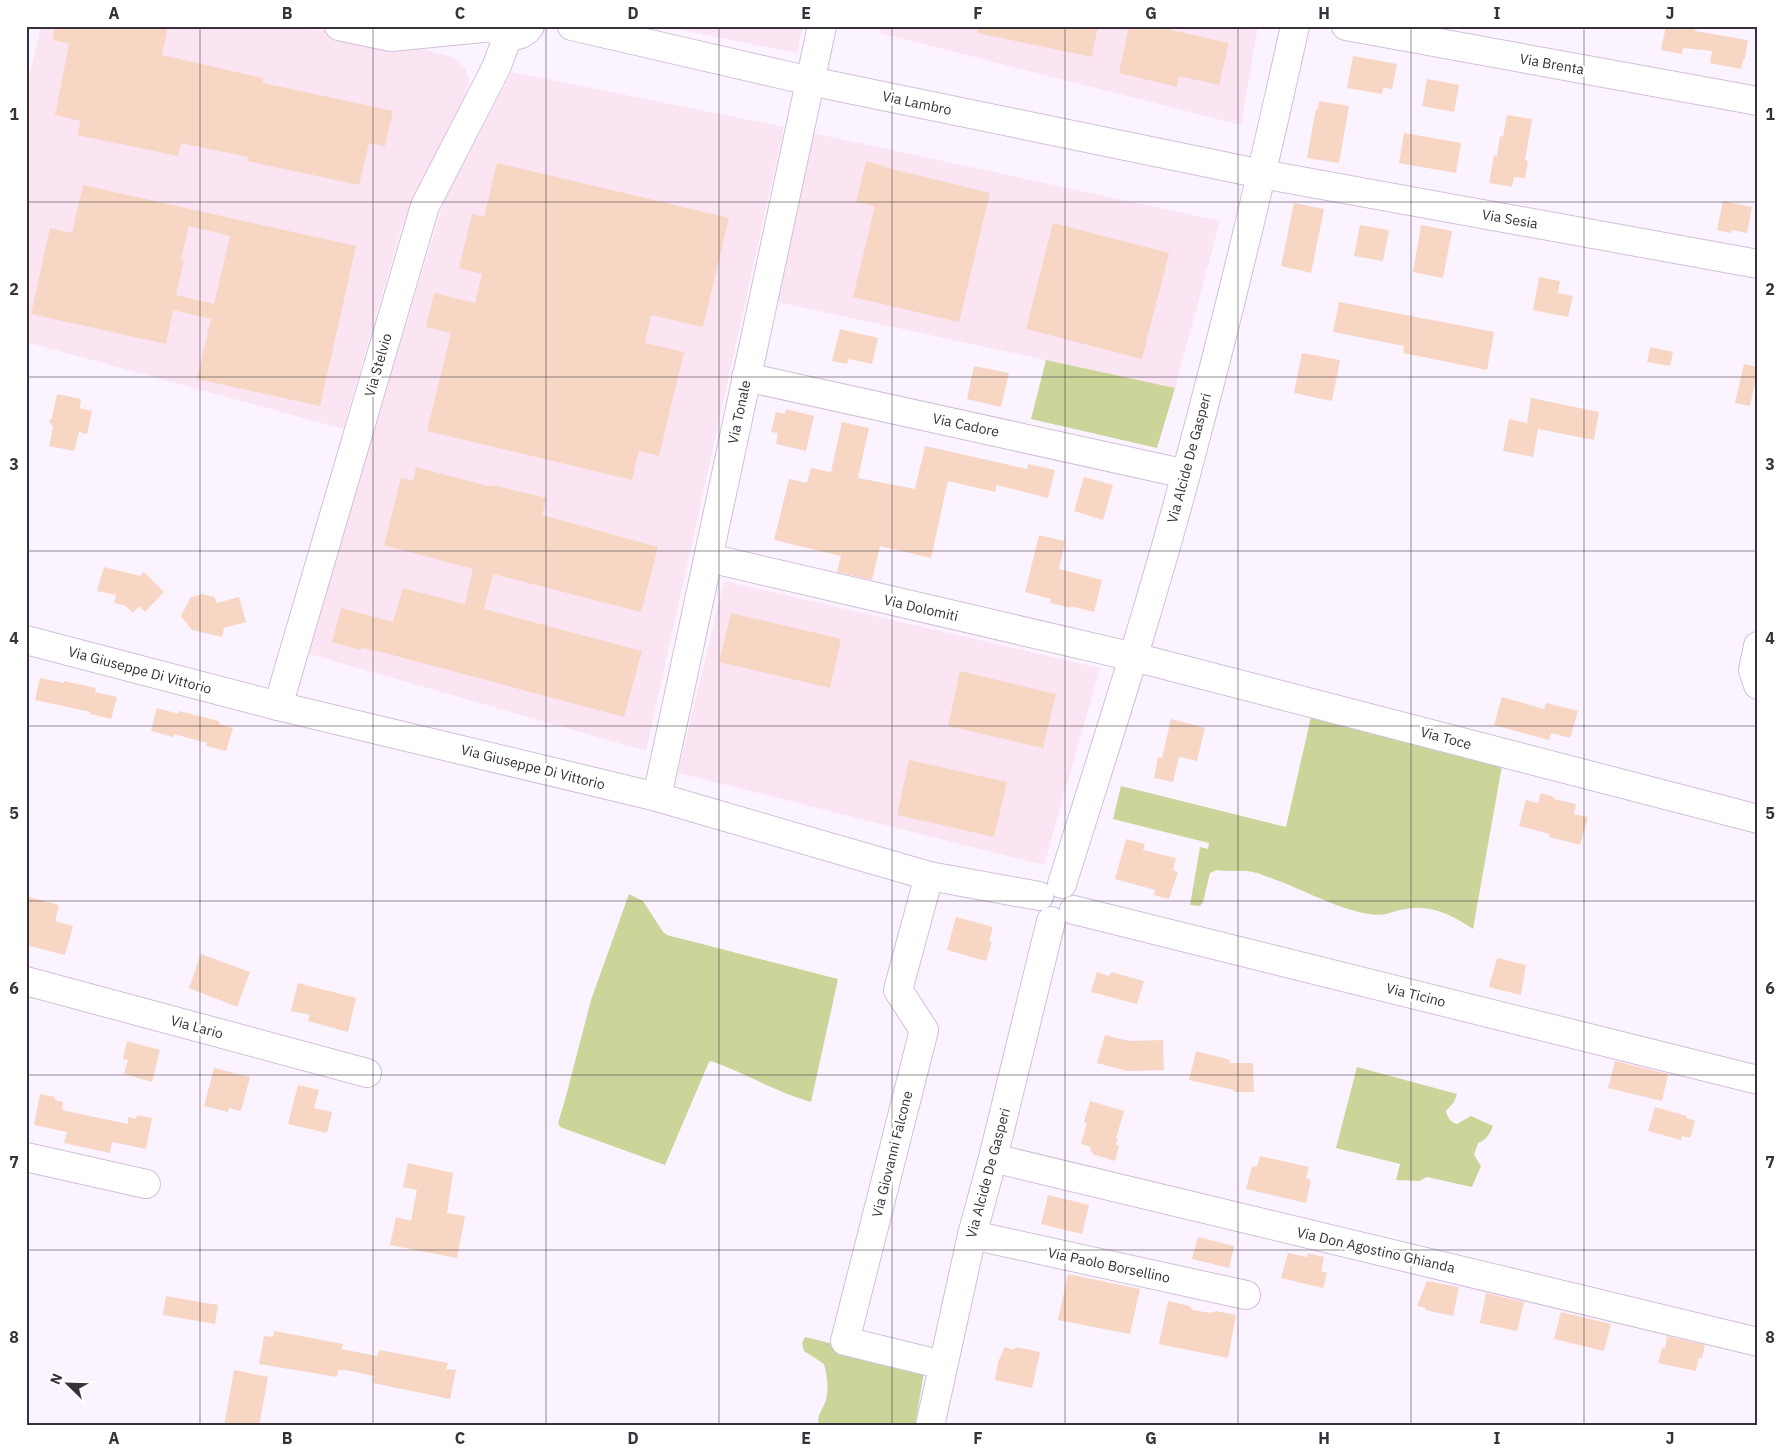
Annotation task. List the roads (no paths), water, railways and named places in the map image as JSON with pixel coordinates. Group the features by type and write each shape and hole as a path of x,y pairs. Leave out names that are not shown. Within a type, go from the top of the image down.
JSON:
{"street":[{"path":"339,26 391,38 506,29"},
{"name":"Via Lambro","path":"572,26 810,81 1262,174"},
{"name":"Via Tonale","path":"657,797 822,26"},
{"name":"Via Alcide De Gasperi","path":"1050,890 1134,658 1186,474 1262,174 1295,26"},
{"name":"Via Brenta","path":"1346,26 1758,101"},
{"name":"Via Stelvio","path":"278,706 425,206 499,60 506,29"},
{"name":"Via Sesia","path":"1262,174 1758,264"},
{"name":"Via Cadore","path":"746,377 1186,474"},
{"name":"Via Dolomiti","path":"709,558 1134,658"},
{"name":"Via Giuseppe Di Vittorio","path":"26,640 278,706 657,797 929,876 1050,890"},
{"path":"1758,646 1753,670 1758,685"},
{"name":"Via Toce","path":"1134,658 1758,819"},
{"name":"Via Giovanni Falcone","path":"929,876 898,990 924,1030 845,1341 943,1364"},
{"path":"1050,890 1038,908 1046,918 1063,915"},
{"name":"Via Alcide De Gasperi","path":"930,1426 972,1235 1063,915"},
{"name":"Via Ticino","path":"1063,915 1758,1080"},
{"name":"Via Lario","path":"26,980 367,1073"},
{"path":"26,1157 146,1184"},
{"name":"Via Don Agostino Ghianda","path":"993,1158 1758,1342"},
{"name":"Via Paolo Borsellino","path":"972,1235 1246,1295"}]}
